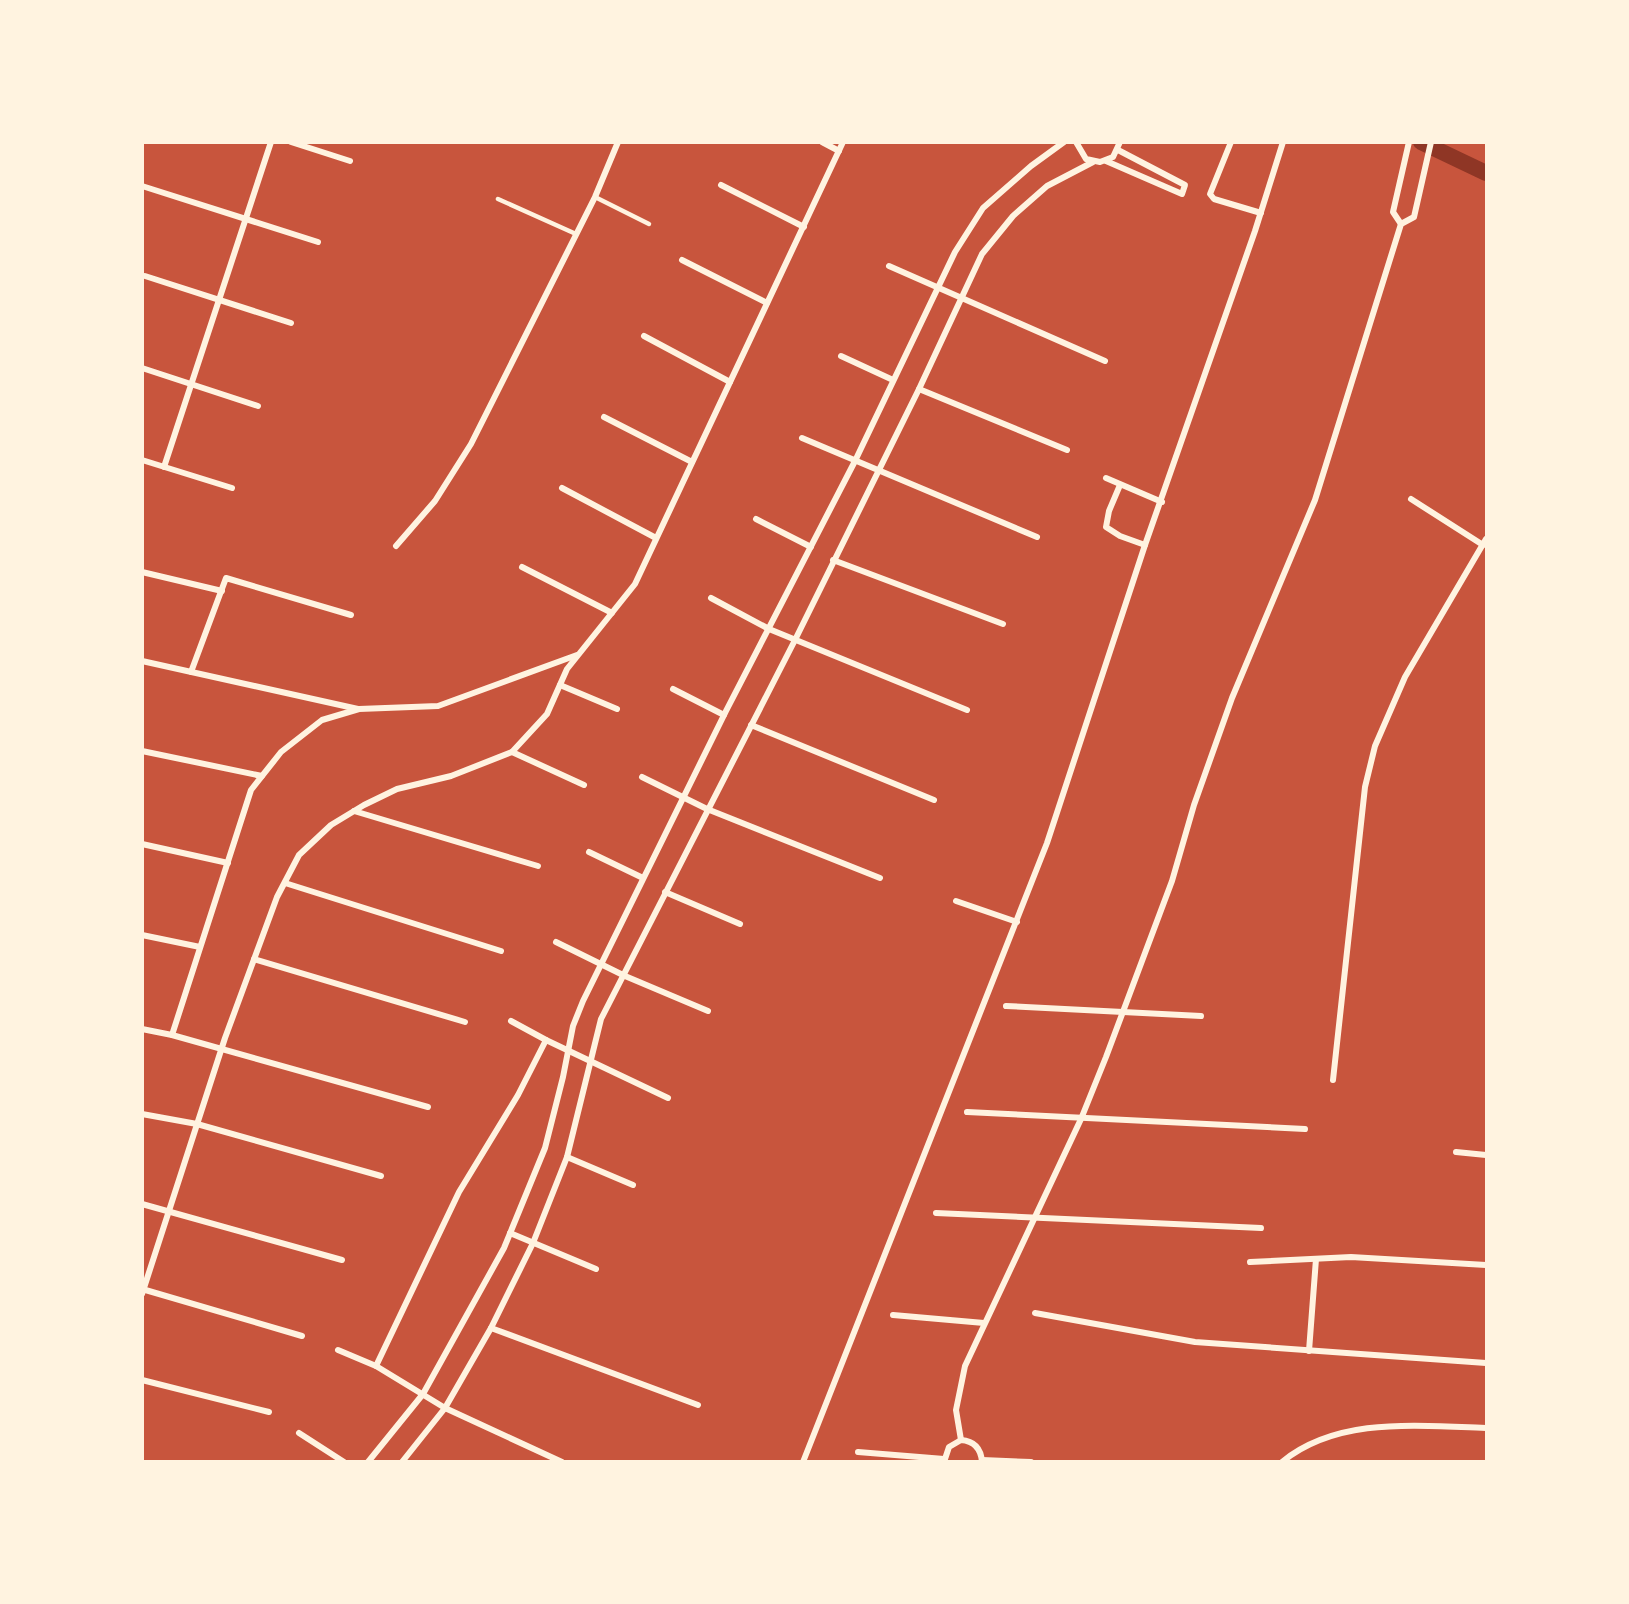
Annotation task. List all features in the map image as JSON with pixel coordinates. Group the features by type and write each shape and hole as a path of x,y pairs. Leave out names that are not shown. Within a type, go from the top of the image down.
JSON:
{"street":[{"path":"164,467 271,142"},
{"path":"291,142 351,161"},
{"path":"396,546 435,501 471,444 595,197 618,142"},
{"path":"822,142 839,151"},
{"path":"302,1336 143,1291 222,1047 285,883 299,855 332,825 397,789 451,776 512,752 547,714 567,669 635,584 843,142"},
{"path":"368,1461 423,1394 510,1233 545,1148 573,1026 583,1000 724,715 855,461 954,252 983,208 1031,166 1064,142"},
{"path":"1076,142 1081,154 1093,162"},
{"path":"1106,161 1118,150 1120,142"},
{"path":"1231,142 1210,194 1214,199 1261,213"},
{"path":"803,1461 1047,843 1145,545 1162,502 1261,213 1283,142"},
{"path":"961,1440 956,1410 958,1389 984,1323 1081,1119 1172,881 1194,805 1232,698 1315,500 1401,224 1394,212 1409,142"},
{"path":"1401,224 1414,218 1431,142"},
{"path":"402,1461 445,1408 491,1328 533,1243 567,1157 601,1019 795,640 919,389 982,254 1013,216 1047,186 1093,162 1106,161 1182,194 1185,184 1118,150"},
{"path":"721,185 804,227"},
{"path":"142,186 318,242"},
{"path":"682,260 767,303"},
{"path":"889,266 938,287 961,300 1105,361"},
{"path":"145,276 291,323"},
{"path":"644,336 730,382"},
{"path":"841,356 893,380"},
{"path":"142,368 258,406"},
{"path":"919,389 1067,450"},
{"path":"604,417 692,462"},
{"path":"802,438 1037,537"},
{"path":"142,460 232,488"},
{"path":"1106,478 1162,502"},
{"path":"1120,485 1109,511 1106,526 1120,536 1145,545"},
{"path":"562,488 656,538"},
{"path":"1412,499 1483,545"},
{"path":"756,519 811,548"},
{"path":"1333,1080 1365,787 1375,746 1405,677 1486,539"},
{"path":"833,560 1003,624"},
{"path":"522,567 612,613"},
{"path":"142,572 222,591"},
{"path":"192,672 226,578 351,615"},
{"path":"711,598 769,629 967,710"},
{"path":"171,1035 251,790 281,752 322,720 359,709 438,706 579,654"},
{"path":"142,661 359,709"},
{"path":"560,685 617,709"},
{"path":"673,689 724,715"},
{"path":"751,725 934,800"},
{"path":"142,751 262,776"},
{"path":"512,752 584,786"},
{"path":"642,777 683,798 880,878"},
{"path":"354,811 538,866"},
{"path":"142,844 228,863"},
{"path":"589,852 643,878"},
{"path":"285,883 501,951"},
{"path":"665,892 740,924"},
{"path":"956,901 1017,922"},
{"path":"142,935 200,947"},
{"path":"556,942 625,976 708,1011"},
{"path":"254,959 465,1022"},
{"path":"1006,1006 1201,1017"},
{"path":"511,1022 668,1098"},
{"path":"142,1029 222,1047 428,1107"},
{"path":"376,1366 459,1192 518,1095 546,1040"},
{"path":"967,1112 1305,1129"},
{"path":"142,1114 197,1124 381,1176"},
{"path":"1456,1152 1486,1155"},
{"path":"567,1157 633,1185"},
{"path":"142,1204 342,1260"},
{"path":"936,1214 1261,1228"},
{"path":"510,1233 596,1269"},
{"path":"1250,1262 1351,1257 1486,1265"},
{"path":"1309,1351 1316,1259"},
{"path":"1035,1313 1195,1342 1486,1363"},
{"path":"894,1315 984,1323"},
{"path":"491,1328 698,1405"},
{"path":"338,1350 376,1366 445,1408 562,1461"},
{"path":"142,1380 269,1412"},
{"path":"1282,1461 1308,1444 1360,1429 1411,1426 1486,1428"},
{"path":"299,1433 344,1461"},
{"path":"858,1452 944,1460 949,1447 961,1440 974,1443 982,1461 1031,1461"}],"lane":[{"path":"595,197 649,224"},
{"path":"498,199 576,234"}],"waterway":[{"path":"1421,142 1486,173"}]}
